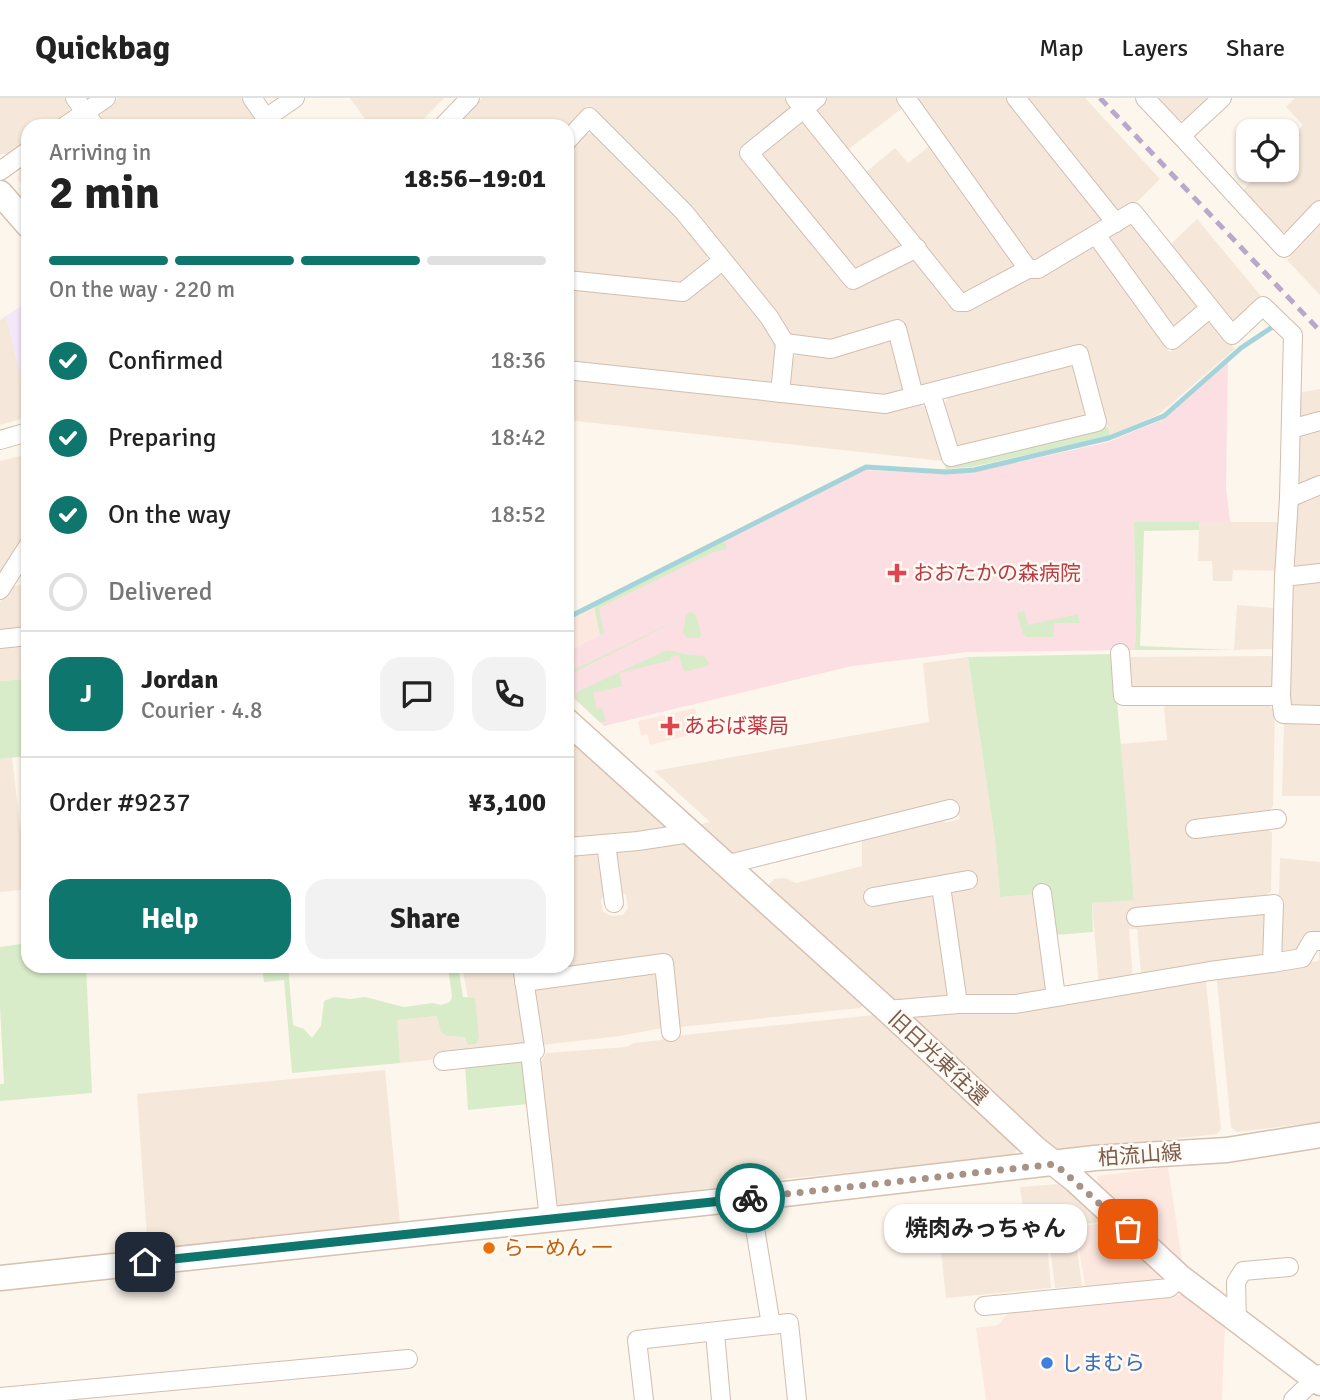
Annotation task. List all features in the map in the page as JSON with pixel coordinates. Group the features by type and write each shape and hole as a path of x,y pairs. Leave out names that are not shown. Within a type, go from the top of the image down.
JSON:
{"main road":[{"path":"0,193 21,217"},
{"name":"旧日光東往還","path":"574,727 1180,1277 1318,1379"},
{"name":"柏流山線","path":"0,1278 750,1198 1095,1158 1227,1150 1320,1135"}],"street":[{"path":"85,112 106,98"},
{"path":"252,98 268,119"},
{"path":"273,119 295,98"},
{"path":"450,119 470,98"},
{"path":"906,98 1028,269"},
{"path":"1016,98 1116,223"},
{"path":"1145,98 1284,248 1320,210"},
{"path":"1181,136 1222,98"},
{"path":"917,248 853,280 749,153 805,102 959,302 966,302 1028,269 1038,269 1133,212 1232,335 1263,306 1293,335 1281,696 1283,714 1320,715"},
{"path":"574,133 589,117 684,212 769,317 785,343 779,393"},
{"path":"0,171 21,157"},
{"path":"1096,234 1172,340 1210,308"},
{"path":"574,281 683,292 722,261"},
{"path":"574,371 886,404 923,395 1079,354 1097,422 951,457 923,395 897,329 831,349 785,343"},
{"path":"1291,429 1320,421"},
{"path":"0,440 21,434"},
{"path":"1289,498 1320,485"},
{"path":"0,590 21,557"},
{"path":"1284,577 1320,573"},
{"path":"0,639 21,637"},
{"path":"1120,653 1124,696 1281,696"},
{"path":"725,865 950,809"},
{"path":"1195,829 1277,819"},
{"path":"574,847 690,834"},
{"path":"606,844 614,903"},
{"path":"873,897 968,880"},
{"path":"941,886 958,1004"},
{"path":"1042,893 1056,997"},
{"path":"1136,917 1274,904 1272,963"},
{"path":"887,1010 958,1004 1016,1003 1272,963 1302,958 1312,941 1320,941"},
{"path":"574,970 664,963 671,1032"},
{"path":"443,1061 535,1051 523,974"},
{"path":"530,1052 549,1219"},
{"path":"750,1198 771,1325"},
{"path":"1237,1321 1236,1282 1243,1271 1289,1267"},
{"path":"984,1306 1169,1288 1180,1277"},
{"path":"644,1400 637,1340 789,1323 797,1400"},
{"path":"715,1333 721,1400"},
{"path":"0,1397 408,1359"},
{"path":"1293,1400 1318,1379"}],"shaded area":[{"path":"0,98 65,98 70,105 69,113 61,119 21,119 21,146 9,154 0,154"},
{"path":"119,98 243,98 258,119 101,119 102,110"},
{"path":"350,98 444,98 424,119 365,119"},
{"path":"482,98 791,98 797,105 746,152 853,287 914,257 960,310 1089,245 1096,247 1170,352 1207,321 1213,323 1235,349 1158,415 1110,435 1085,344 926,386 918,383 901,322 829,342 795,338 688,207 588,106 574,122 574,119 462,119"},
{"path":"828,98 899,98 905,106 846,151 817,115 817,107"},
{"path":"912,98 1008,98 1103,218 1100,224 1035,262 1029,260"},
{"path":"1025,98 1085,98 1160,179 1136,203 1122,212 1115,210"},
{"path":"1159,98 1212,98 1188,120 1180,120"},
{"path":"1295,98 1320,98 1320,201 1290,232 1281,232 1242,191 1250,182 1299,182 1299,129 1303,125 1286,107"},
{"path":"801,120 807,121 910,244 854,271 764,158 765,149"},
{"path":"593,133 677,216 707,255 707,263 684,282 675,284 574,274 574,144 583,134"},
{"path":"933,143 1022,265 964,295 866,172 895,148 908,163"},
{"path":"21,166 21,183 18,180"},
{"path":"1197,219 1261,296 1235,320 1229,320 1171,244"},
{"path":"1129,223 1135,224 1199,306 1176,328 1170,327 1107,240 1109,234"},
{"path":"1320,225 1320,295 1287,260"},
{"path":"717,275 726,276 772,336 776,347 772,381 766,385 574,364 574,290 686,301"},
{"path":"21,306 21,377 6,316"},
{"path":"6,316 21,377 21,419 0,425 0,320"},
{"path":"887,339 893,344 905,387 902,394 883,399 793,389 788,383 790,361 797,353"},
{"name":"おおたかの森病院","path":"1228,361 1226,487 1230,522 1134,523 1134,650 968,652 852,666 604,726 574,698 574,648 600,635 594,606 865,470 945,474 975,472 1108,442 1162,420"},
{"path":"1069,365 1076,369 1087,410 1082,417 964,447 954,442 944,404 949,396"},
{"path":"574,379 919,404 927,408 943,461 574,421"},
{"path":"1320,389 1320,416 1297,418 1298,393"},
{"path":"1320,428 1320,480 1293,486 1296,438 1300,433"},
{"path":"21,456 21,544 0,577 0,461"},
{"path":"1320,491 1320,568 1293,571 1291,540 1298,501"},
{"path":"1199,522 1281,522 1279,571 1233,570 1232,581 1213,581 1212,561 1198,561"},
{"path":"1320,580 1320,712 1288,705 1292,584"},
{"path":"21,585 21,632 0,633 0,602 10,586"},
{"path":"1237,605 1277,608 1276,649 1234,650"},
{"path":"594,606 600,635 574,648 574,616"},
{"path":"21,642 21,680 0,681 0,643"},
{"path":"1275,656 1274,688 1132,691 1128,686 1126,657"},
{"path":"968,657 995,840 1000,897 1035,894 1047,986 1044,993 972,1001 963,993 950,896 955,890 975,886 973,874 865,894 868,904 931,895 937,899 951,994 944,1001 894,1003 766,888 774,879 786,878 796,883 862,866 862,837 943,818 945,823 960,819 958,811 738,855 726,852 698,825 710,822 654,771 929,722 923,663"},
{"path":"1169,702 1265,703 1275,710 1273,806 1266,815 1265,827 1272,833 1271,891 1261,900 1269,910 1268,950 1260,960 1149,978 1141,972 1137,929 1129,929 1133,980 1099,986 1092,903 1134,899 1120,744 1167,740 1164,707"},
{"name":"あおば薬局","path":"695,708 701,732 650,745 647,734 641,736 638,721"},
{"path":"1288,720 1320,720 1320,796 1282,796 1284,723"},
{"path":"574,742 671,831 574,840"},
{"path":"12,758 21,832 21,890 0,892 0,759"},
{"path":"682,841 863,1005 860,1008 680,1027 676,1020 668,957 574,970 574,853 594,851 601,858 606,891 601,900 603,912 612,916 623,915 628,908 626,895 619,891 614,856 618,850"},
{"path":"1280,858 1320,862 1320,932 1298,952 1277,954"},
{"path":"1319,950 1320,1122 1237,1132 1231,1127 1217,981 1219,976 1319,961"},
{"path":"654,970 660,974 662,1028 542,1045 533,987"},
{"path":"463,973 517,973 526,1040 523,1045 436,1055 431,1060 400,1063 396,1020 437,1016 447,1036 465,1037 475,998 468,998"},
{"path":"530,973 553,973 532,976"},
{"path":"1203,979 1206,982 1221,1129 1217,1134 1056,1152 915,1021 918,1011"},
{"path":"874,1015 1018,1147 1013,1156 793,1178 561,1206 554,1201 538,1065 547,1053 626,1047 665,1037"},
{"path":"385,1070 400,1223 148,1252 137,1094"},
{"path":"1168,1167 1182,1260 1099,1189 1097,1176"},
{"path":"1059,1184 1103,1222 1026,1230 1020,1187"},
{"path":"1106,1223 1161,1274 1154,1282 1086,1290 1075,1227"},
{"path":"1074,1227 1082,1286 1055,1288 1048,1230"},
{"path":"1046,1231 1051,1288 946,1298 941,1251 1028,1243 1028,1233"},
{"path":"1185,1294 1225,1323 1222,1400 986,1400 976,1328 998,1325 1008,1313"}],"green space":[{"path":"1108,427 1110,435 1106,437 972,467 946,469 943,461 959,462"},
{"path":"1134,522 1199,522 1199,530 1144,531 1140,646 1234,650 1134,650"},
{"path":"724,541 727,549 714,552 599,608 604,634 600,635 594,606"},
{"path":"1024,611 1028,625 1078,614 1080,623 1054,623 1053,637 1026,637 1017,613"},
{"path":"691,612 696,615 701,634 699,638 687,638 683,633 686,615"},
{"path":"667,625 574,672 574,670"},
{"path":"667,650 704,656 710,665 684,672 679,655 671,657 671,660 619,673 622,686 593,693 597,709 602,708 606,721 600,722 576,700 577,692"},
{"path":"1113,654 1134,900 1092,903 1093,932 1055,935 1048,893 1000,897 995,840 968,657"},
{"path":"21,680 21,757 0,759 0,681"},
{"path":"21,944 21,973 86,973 92,1093 0,1101 0,1084 4,1084 0,947"},
{"path":"263,973 289,973 293,1025 304,1029 312,1038 321,1026 324,1001 334,997 365,997 404,1007 433,1003 441,1005 450,1002 452,997 449,973 459,973 463,997 475,998 479,1037 476,1044 468,1045 465,1037 447,1036 441,1032 437,1016 397,1020 400,1063 292,1073 284,980 264,982"},
{"path":"517,1059 525,1065 528,1104 468,1110 465,1065"}],"waterway":[{"path":"574,614 866,467 946,472 974,470 1109,438 1164,416 1241,348 1274,326"}],"railway":[{"path":"1100,98 1320,331"}],"way so far":[{"path":"750,1198 1055,1164 1128,1229"}],"place":[{"name":"おおたかの森病院","path":"897,573"},
{"name":"あおば薬局","path":"670,726"},
{"name":"焼肉みっちゃん","path":"1128,1229"},
{"name":"らーめん 一","path":"489,1248"},
{"name":"しまむら","path":"1047,1363"}],"route":[{"path":"145,1262 750,1198"}]}
